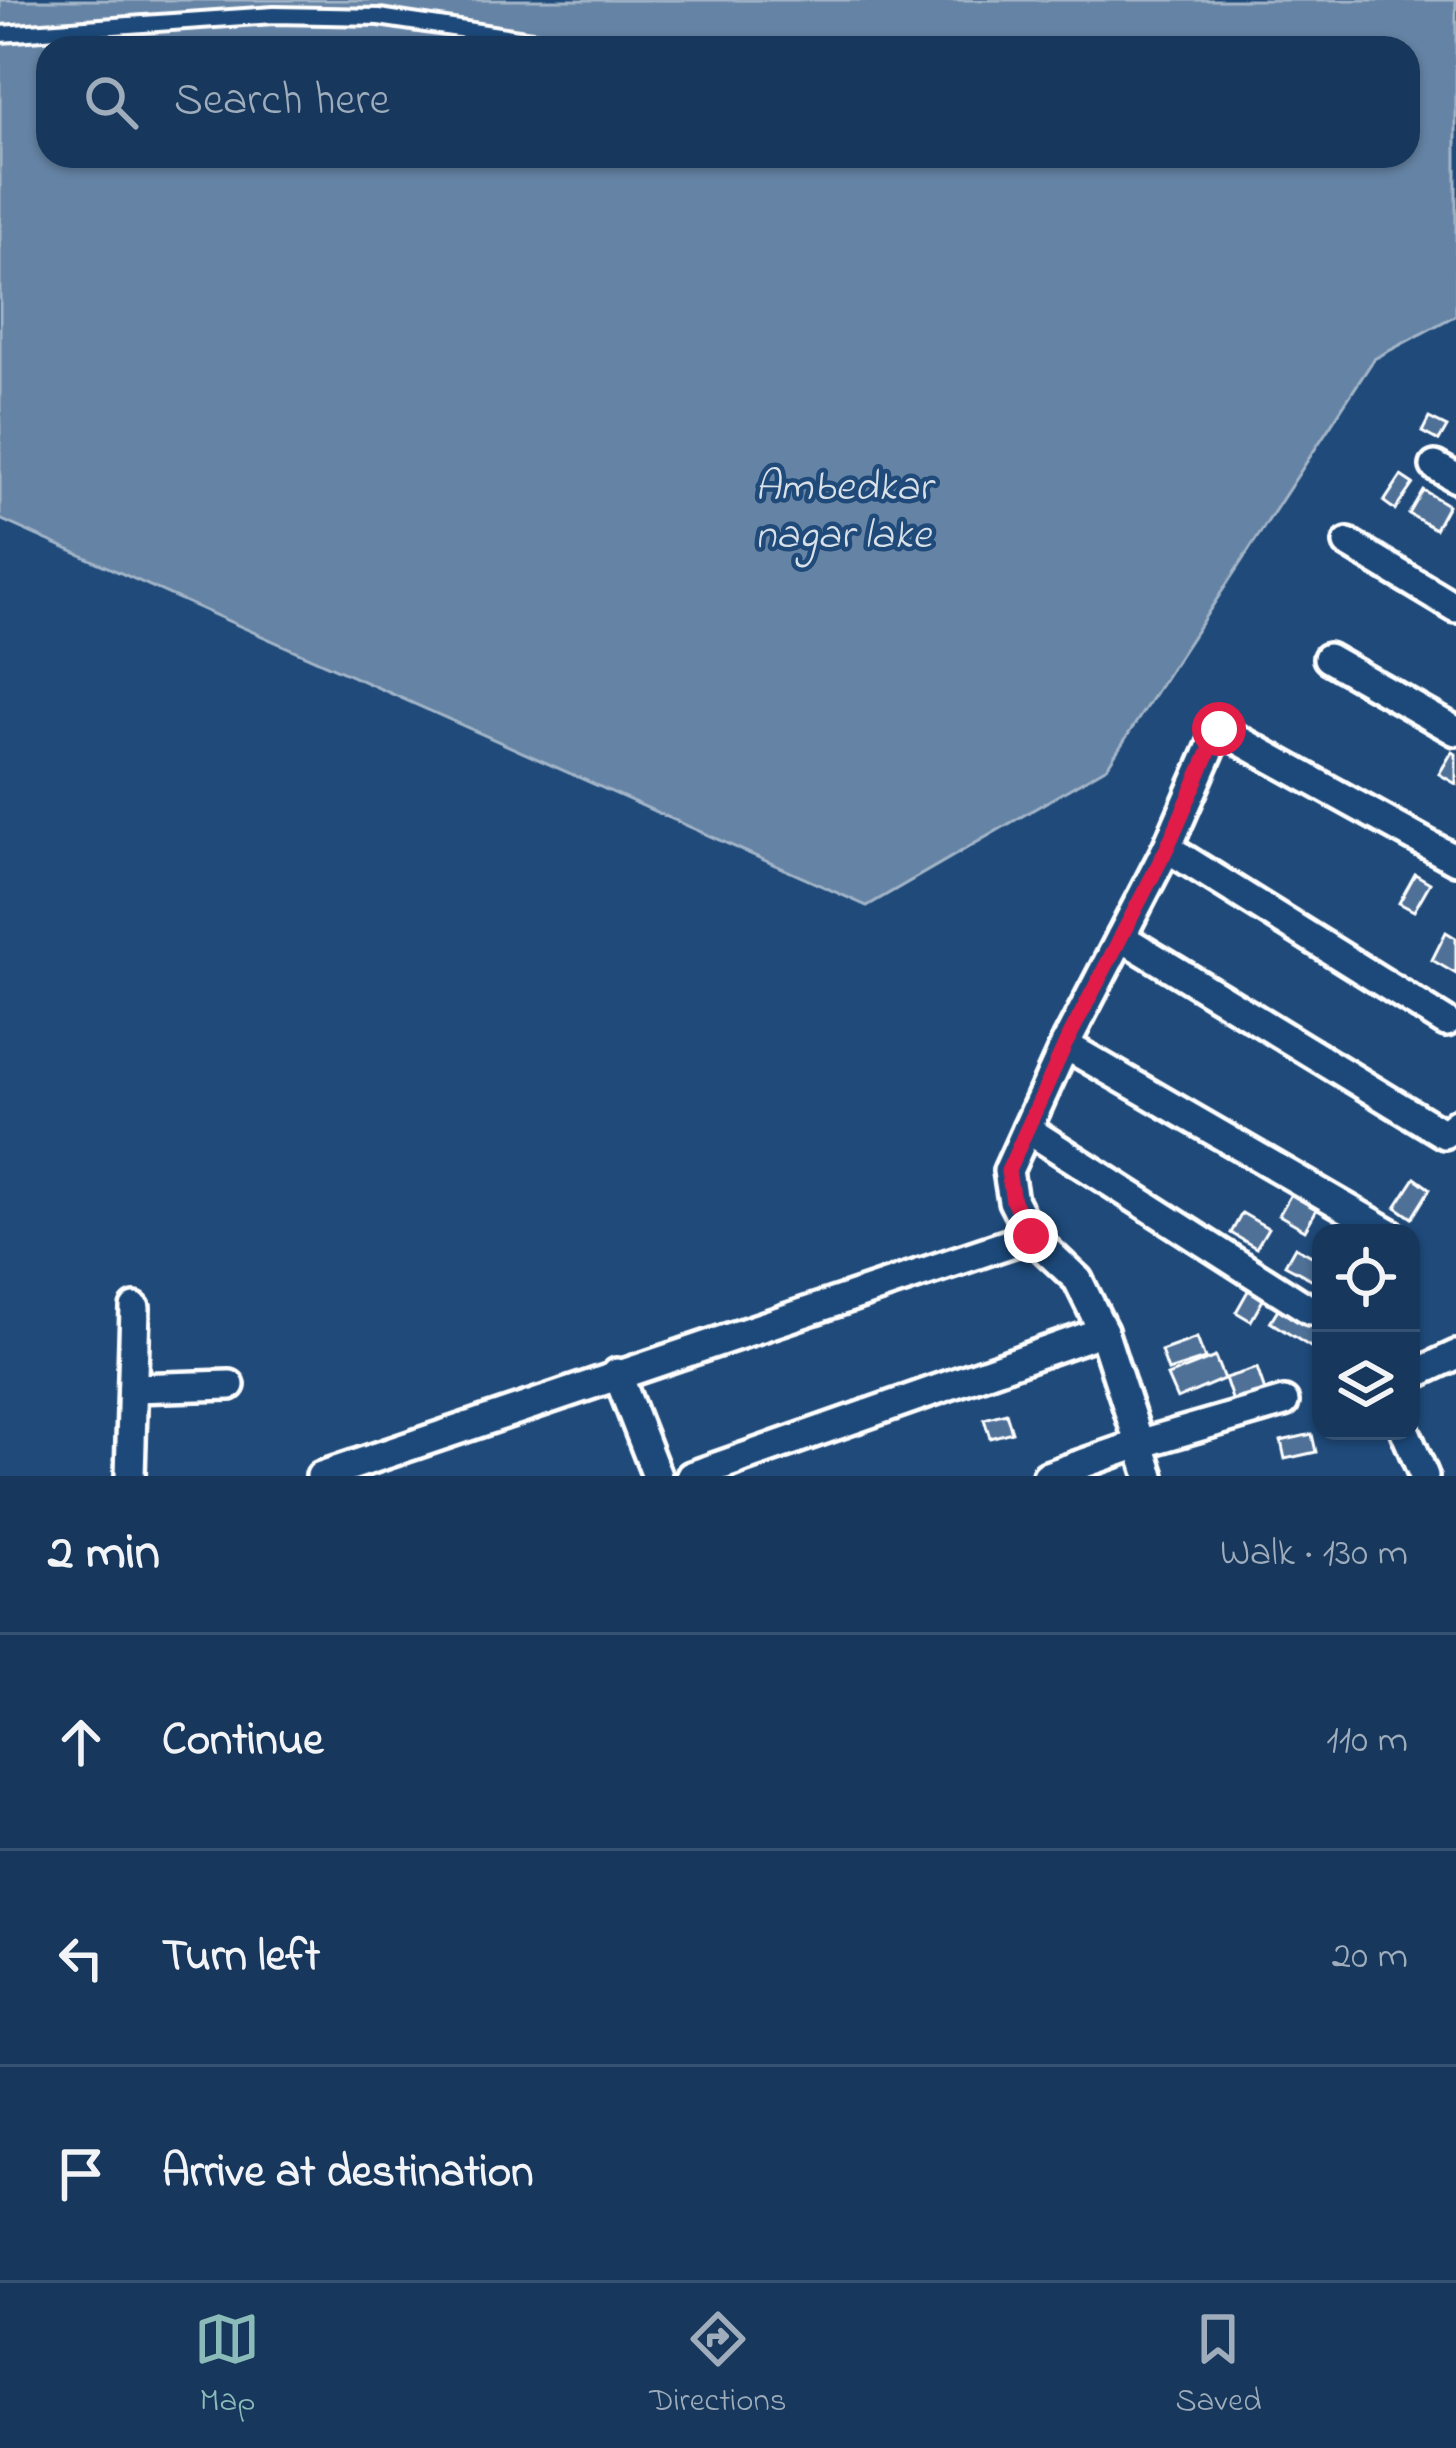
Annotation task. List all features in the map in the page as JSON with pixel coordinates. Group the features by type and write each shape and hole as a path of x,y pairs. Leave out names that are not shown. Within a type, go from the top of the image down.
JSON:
{"street":[{"path":"1348,544 1456,608"},
{"path":"1328,658 1456,731"},
{"path":"1150,1476 1102,1331 1078,1280 1031,1236 1013,1201 1008,1171 1065,1045 1167,848 1219,729 1456,860"},
{"path":"1167,848 1446,1022"},
{"path":"1120,937 1444,1134 1456,1124"},
{"path":"1065,1045 1374,1224"},
{"path":"1027,1129 1310,1310"},
{"path":"321,1476 1031,1236"},
{"path":"130,1476 135,1308"},
{"path":"691,1476 1102,1331"},
{"path":"1420,1372 1456,1355"},
{"path":"617,1373 657,1476"},
{"path":"133,1388 230,1385"},
{"path":"1046,1476 1284,1402"},
{"path":"1410,1440 1424,1476"}],"lane":[{"path":"0,34 274,15 379,17 505,36"}],"water":[{"name":"Ambedkar nagar lake","path":"0,0 1456,0 1456,315 1374,359 1107,767 867,906 0,519"}],"building":[{"path":"1429,418 1447,427 1439,441 1422,432"},
{"path":"1401,476 1413,484 1395,510 1384,502"},
{"path":"1423,490 1448,505 1435,529 1409,514"},
{"path":"1452,752 1456,754 1456,784 1439,774"},
{"path":"1415,874 1430,883 1414,911 1399,903"},
{"path":"1446,932 1456,938 1456,974 1432,960"},
{"path":"1415,1178 1430,1189 1412,1218 1396,1207"},
{"path":"1291,1194 1317,1209 1305,1230 1279,1215"},
{"path":"1242,1213 1268,1228 1256,1248 1231,1233"},
{"path":"1295,1247 1312,1256 1312,1279 1285,1265"},
{"path":"1253,1282 1268,1291 1251,1321 1236,1312"},
{"path":"1284,1299 1312,1317 1312,1348 1270,1322"},
{"path":"1197,1338 1205,1359 1168,1371 1161,1351"},
{"path":"1215,1357 1224,1379 1177,1399 1167,1376"},
{"path":"1257,1368 1265,1391 1233,1402 1225,1378"},
{"path":"1006,1413 1012,1432 990,1438 984,1419"},
{"path":"1312,1434 1316,1452 1285,1459 1281,1441"}],"route":[{"path":"1031,1236 1013,1201 1008,1171 1065,1045 1167,848 1219,729"}]}
